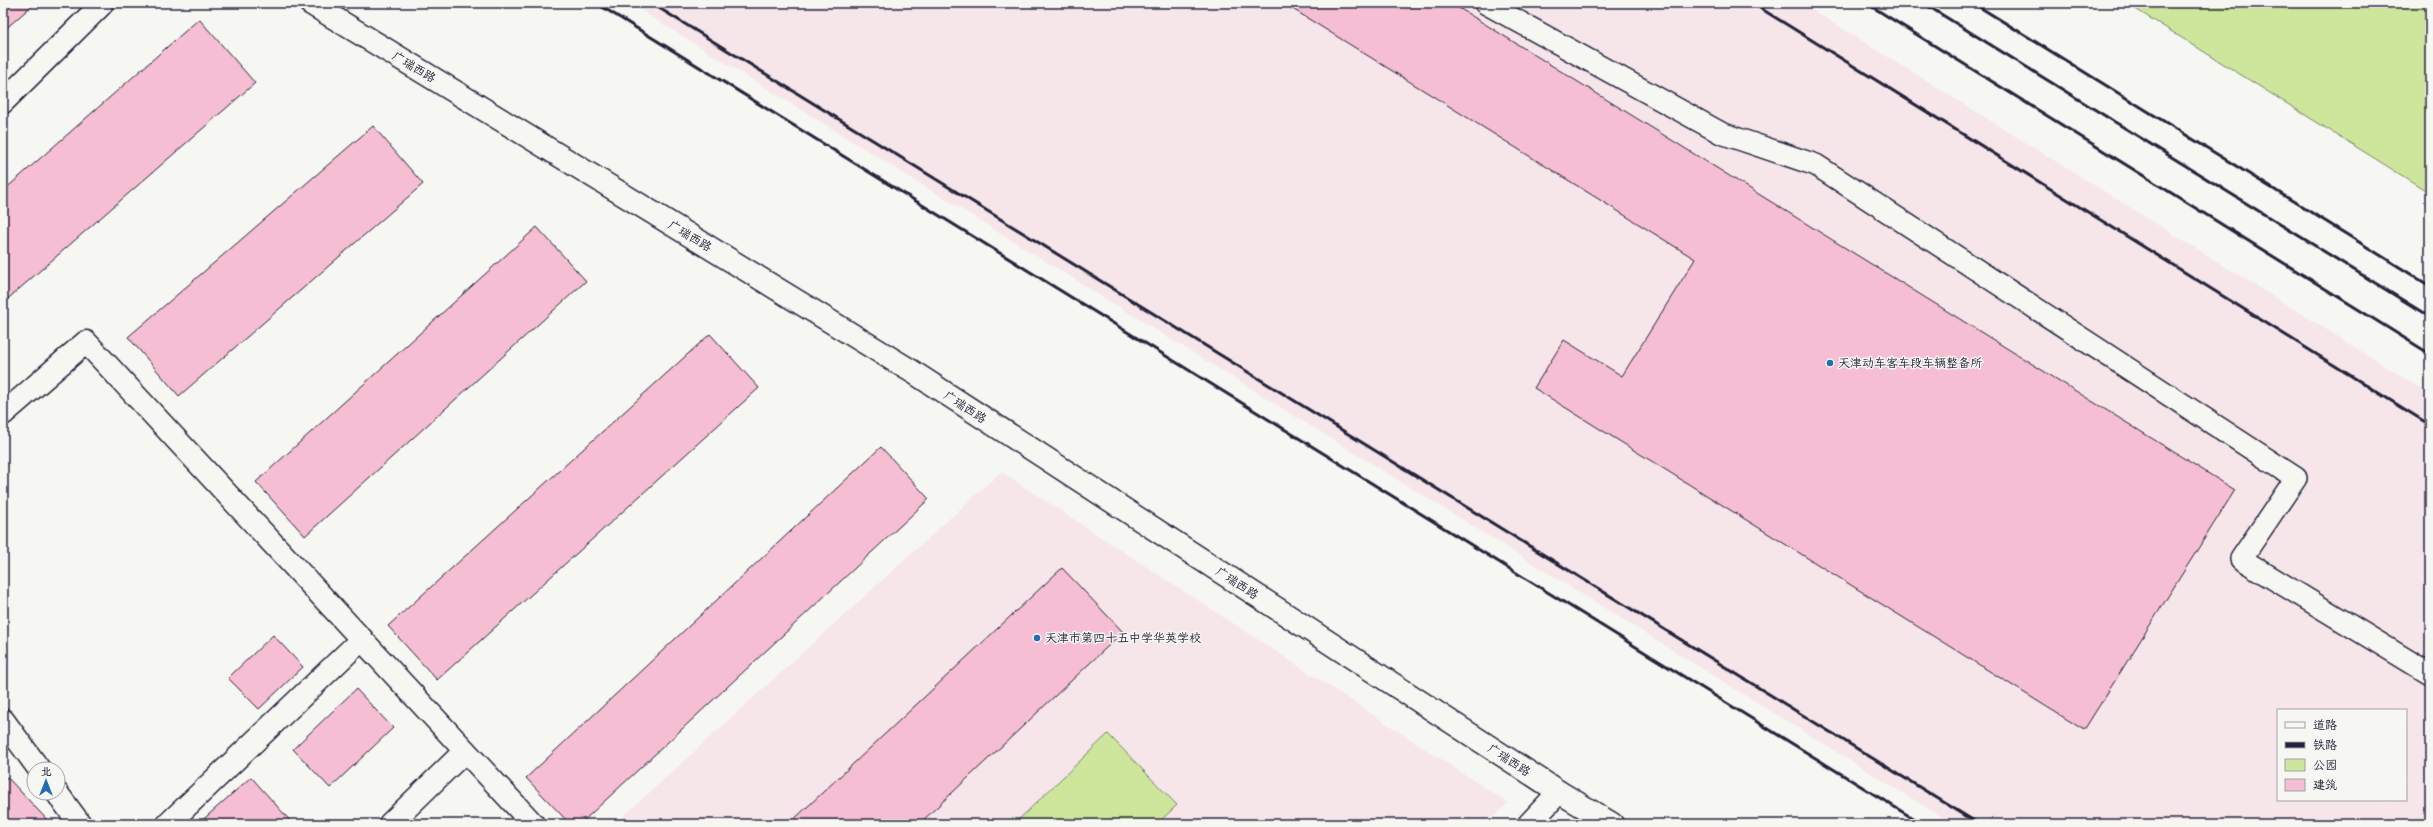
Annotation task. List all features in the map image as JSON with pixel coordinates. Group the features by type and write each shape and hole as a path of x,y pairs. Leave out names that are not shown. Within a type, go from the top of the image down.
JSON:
{"street":[{"name":"广瑞西路","path":"310,3 913,372 1559,792 1612,824"},
{"path":"3,102 101,5"},
{"path":"3,414 86,342 533,824"},
{"path":"168,824 362,639"},
{"path":"3,720 33,761"},
{"path":"390,824 465,751"},
{"path":"1529,824 1559,792"},
{"path":"63,801 80,824"}],"lane":[{"path":"1485,3 1721,133 1816,165 2296,478 2242,559 2430,674"}],"shaded area":[{"path":"629,3 1801,3 2430,394 2430,824 1953,824"},
{"name":"天津市第四十五中学华英学校","path":"1001,472 1508,803 1486,824 615,824"}],"green space":[{"path":"2126,3 2426,3 2430,5 2430,193"},
{"path":"1108,734 1177,805 1157,824 1014,824"}],"building":[{"path":"3,3 35,3 3,31"},
{"name":"天津动车客车段车辆整备所","path":"1283,3 1451,3 2235,490 2084,730 1534,388 1564,340 1622,376 1695,259"},
{"path":"199,19 255,83 3,303 3,191"},
{"path":"373,126 423,184 179,396 128,337"},
{"path":"537,227 586,281 305,536 256,482"},
{"path":"710,334 759,388 437,680 388,626"},
{"path":"881,447 929,499 580,824 570,824 526,778"},
{"path":"1062,568 1123,632 919,824 789,824"},
{"path":"273,635 303,667 259,709 228,678"},
{"path":"356,689 393,728 330,788 293,749"},
{"path":"7,777 26,797 26,801 29,801 51,824 3,824 3,781"},
{"path":"251,777 293,824 198,824"}],"railway":[{"path":"596,3 1922,824"},
{"path":"651,3 1979,824"},
{"path":"1752,3 2430,425"},
{"path":"1866,3 2430,354"},
{"path":"1923,3 2430,317"},
{"path":"1973,3 2430,286"}],"place":[{"name":"天津动车客车段车辆整备所","path":"1830,363"},
{"name":"天津市第四十五中学华英学校","path":"1037,638"}]}
